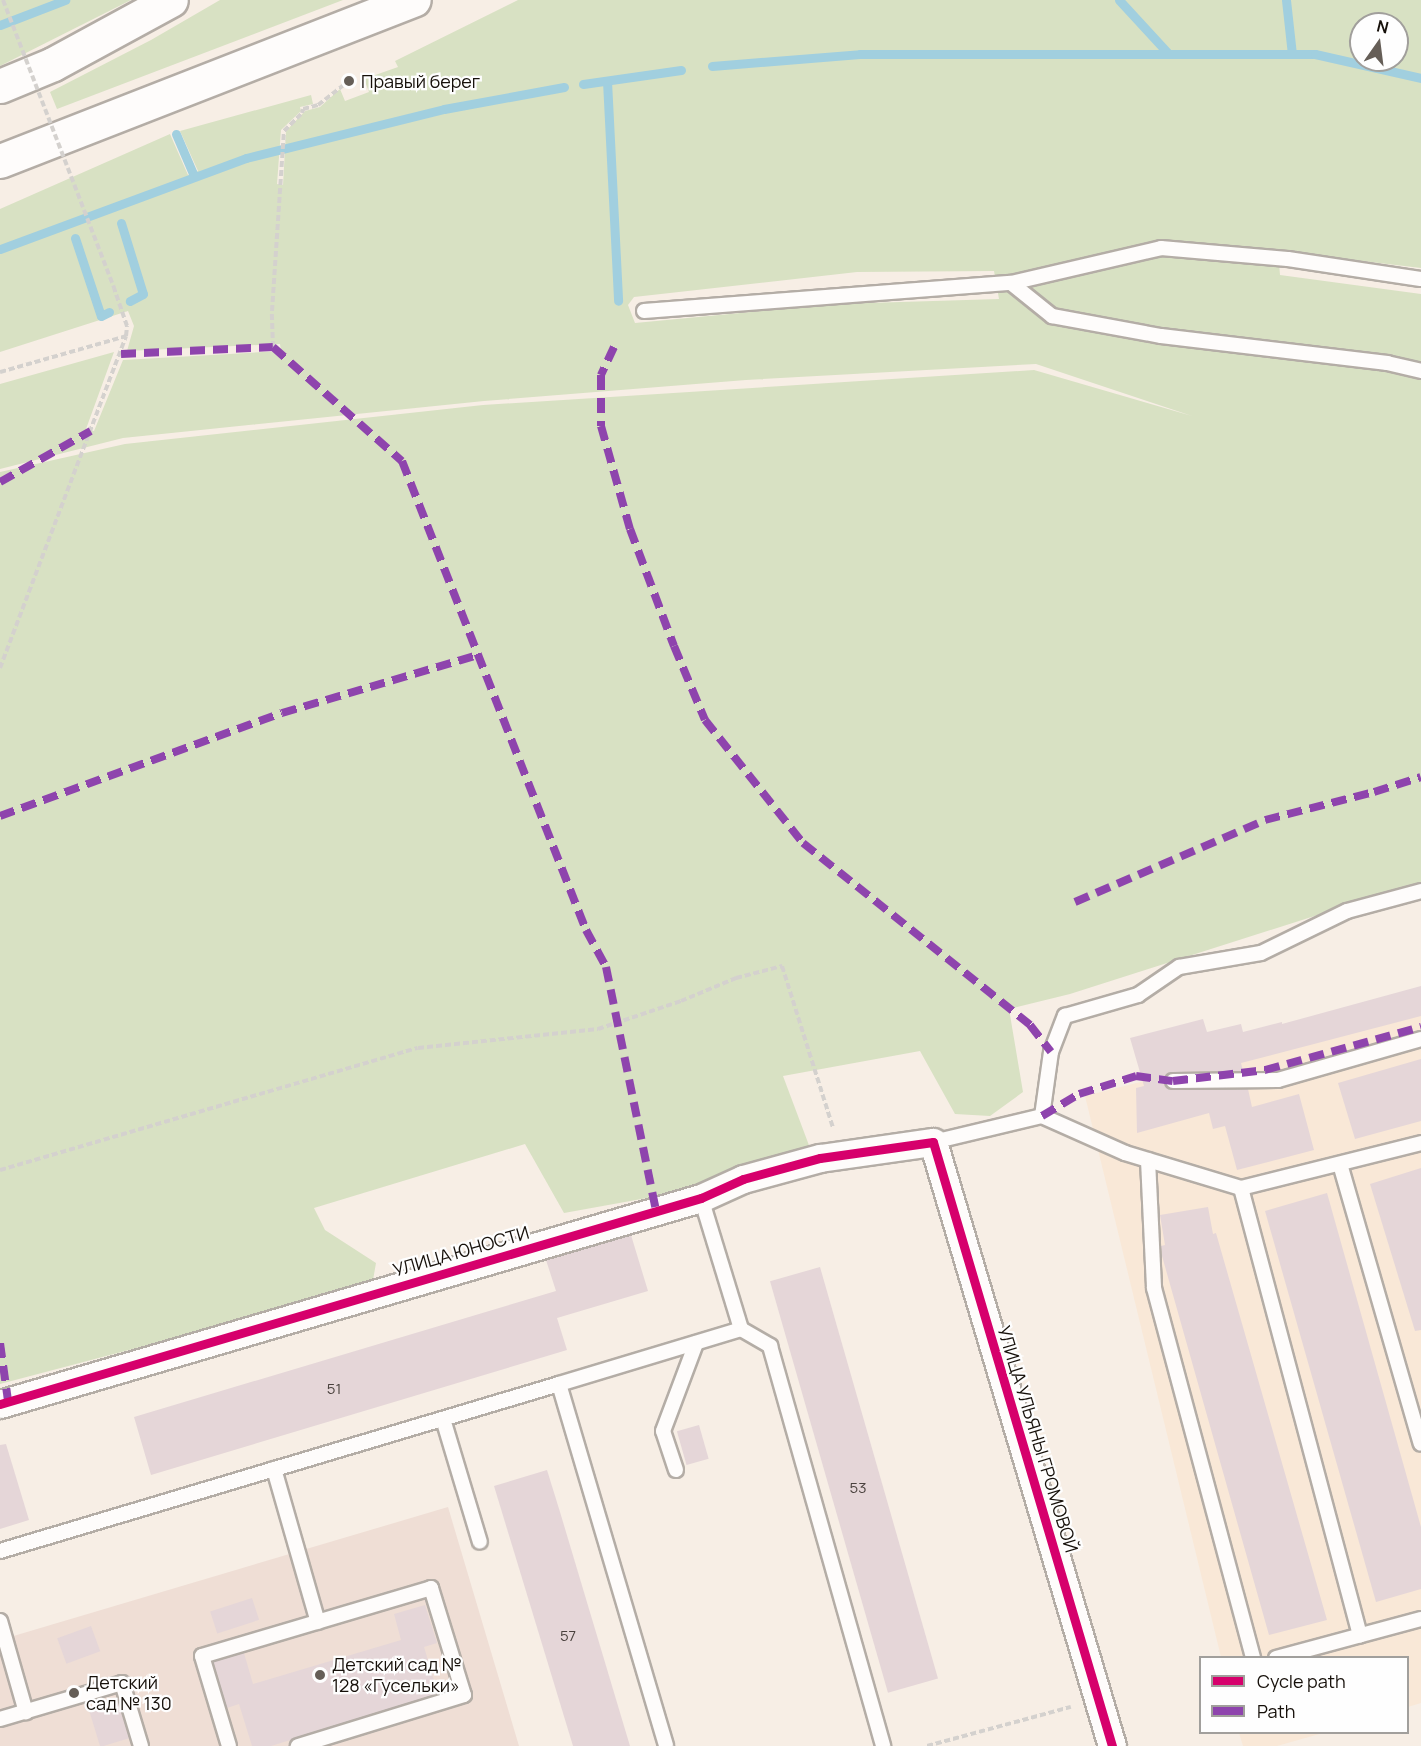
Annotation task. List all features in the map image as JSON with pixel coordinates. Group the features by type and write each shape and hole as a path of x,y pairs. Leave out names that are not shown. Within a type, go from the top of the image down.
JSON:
{"main road":[{"path":"0,86 53,64 171,0"},
{"path":"0,161 414,0"},
{"path":"0,184 138,108"}],"street":[{"name":"УЛИЦА ЮНОСТИ","path":"0,1404 701,1198 743,1179 820,1158 933,1142"},
{"name":"УЛИЦА УЛЬЯНЫ ГРОМОВОЙ","path":"933,1142 1112,1746"}],"lane":[{"path":"644,311 1011,283 1161,248 1288,259 1421,279"},
{"path":"1011,283 1052,316 1161,336 1387,363 1421,371"},
{"path":"1042,1116 1051,1052 1065,1016 1138,995 1179,967 1261,953 1347,911 1421,891"},
{"path":"1173,1081 1278,1080 1421,1039"},
{"path":"933,1142 1042,1116 1125,1153 1241,1188 1421,1143"},
{"path":"1148,1160 1154,1288 1252,1656"},
{"path":"1340,1164 1421,1444"},
{"path":"1241,1188 1360,1635"},
{"path":"701,1198 741,1329 770,1346 883,1746"},
{"path":"0,1551 741,1329"},
{"path":"676,1470 663,1431 696,1343"},
{"path":"559,1384 666,1746"},
{"path":"443,1419 480,1542"},
{"path":"274,1469 318,1622"},
{"path":"229,1746 202,1656 431,1588 464,1695 333,1741 298,1746"},
{"path":"1283,1656 1421,1619"},
{"path":"0,1621 26,1712"},
{"path":"0,1719 122,1683 141,1746"}],"path":[{"path":"0,668 126,336 127,326 3,0"},
{"path":"273,347 272,311 284,131 303,109 318,105 349,81"},
{"path":"0,372 126,336"},
{"path":"0,1170 418,1048 598,1029 681,1001 736,978 782,966 842,1155"},
{"path":"927,1746 1098,1700"}],"shaded area":[{"path":"1421,1011 1421,1703 1409,1707 1409,1656 1221,1656 1085,1096"},
{"name":"Детский сад № 128 «Гусельки»","path":"448,1507 519,1746 0,1746 0,1640"},
{"path":"1240,1734 1319,1734 1277,1746 1243,1746"}],"green space":[{"path":"0,0 131,0 0,66"},
{"path":"220,0 343,0 57,109 50,92 151,40"},
{"path":"518,0 1421,0 1421,268 1278,251 1280,275 1421,294 1421,882 1070,994 1009,1009 1023,1092 990,1116 955,1114 920,1051 783,1076 813,1156 669,1194 564,1213 525,1144 314,1208 325,1230 376,1263 372,1286 0,1384 0,472 125,444 483,405 1034,370 1192,416 1036,364 746,380 484,401 123,438 0,469 0,384 114,352 86,429 94,431 123,360 281,351 280,344 127,351 134,326 128,311 0,352 0,209 170,134 188,175 198,171 180,131 311,95 313,104 300,107 301,111 281,130 277,184 283,185 286,131 305,111 320,107 340,89 345,101 369,92 364,79 398,67 395,61","holes":["994,271 999,299 835,304 635,323 628,305 634,297 857,272"]}],"building":[{"path":"1421,986 1421,1016 1241,1063 1243,1071 1173,1072 1165,1077 1165,1085 1173,1090 1248,1089 1252,1107 1299,1094 1314,1150 1237,1170 1225,1126 1213,1129 1209,1113 1137,1133 1136,1088 1144,1086 1130,1038 1203,1019 1207,1032 1241,1024 1243,1032 1282,1022 1282,1024"},
{"path":"1421,1059 1421,1121 1355,1139 1338,1083"},
{"path":"1421,1168 1421,1330 1415,1331 1370,1184"},
{"path":"1327,1193 1421,1527 1421,1589 1376,1602 1265,1211"},
{"path":"1208,1207 1213,1234 1216,1233 1327,1620 1269,1635 1162,1256 1161,1246 1165,1245 1160,1215"},
{"path":"631,1235 648,1291 557,1318 567,1350 151,1475 134,1417 556,1291 546,1260"},
{"path":"820,1267 938,1678 888,1693 770,1281"},
{"path":"699,1425 709,1459 687,1465 677,1431"},
{"path":"6,1444 29,1520 0,1529 0,1445"},
{"path":"547,1470 630,1746 573,1746 494,1486"},
{"path":"252,1598 259,1620 217,1633 210,1612"},
{"path":"425,1605 437,1643 424,1647 438,1694 271,1746 252,1746 239,1704 227,1708 213,1662 244,1653 253,1684 401,1640 394,1614"},
{"path":"91,1626 100,1651 66,1664 57,1638"},
{"path":"117,1699 129,1738 100,1746 88,1708"}],"waterway":[{"path":"0,25 65,0"},
{"path":"1119,0 1167,52"},
{"path":"1286,0 1292,54"},
{"path":"712,66 860,54 1315,54 1421,78"},
{"path":"583,84 681,70"},
{"path":"607,81 618,301"},
{"path":"0,249 246,158 444,109 564,87"},
{"path":"176,134 194,176"},
{"path":"121,223 143,294 130,301"},
{"path":"75,238 101,316 109,312"}],"marked path":[{"path":"121,354 273,347 402,461 586,930 606,967 656,1211"},
{"path":"614,347 601,375 601,426 630,529 674,646 705,720 803,843 1030,1025 1051,1052"},
{"path":"0,482 91,431"},
{"path":"0,816 282,713 478,655"},
{"path":"1075,902 1265,820 1374,792 1421,777"},
{"path":"1042,1116 1079,1094 1136,1076 1173,1081 1265,1070 1421,1027"},
{"path":"0,1343 8,1401"}],"cycle path":[{"path":"0,1404 701,1198 743,1179 820,1158 933,1142 1112,1746"}],"place":[{"name":"Правый берег","path":"349,81"},
{"name":"Детский сад № 128 «Гусельки»","path":"320,1675"},
{"name":"Детский сад № 130","path":"74,1693"}]}
